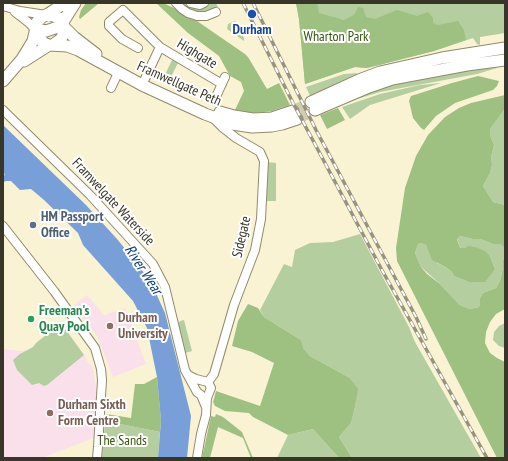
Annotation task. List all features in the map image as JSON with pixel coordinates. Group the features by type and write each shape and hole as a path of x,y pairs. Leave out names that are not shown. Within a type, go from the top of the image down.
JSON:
{"highway":[{"path":"3,82 17,66 30,46 38,21 65,3"},
{"path":"17,66 35,53 52,45 63,35 63,25 75,3"},
{"name":"Framwellgate Peth","path":"47,15 56,16 74,37 103,58 144,82 211,116 232,124 261,128 282,124 295,115 262,119 234,116 144,82 118,73 78,50 67,46 52,45"},
{"path":"35,31 52,30 63,25"},
{"path":"35,31 39,40 52,45"},
{"path":"505,48 442,58 380,72 359,80 313,106 392,79 467,65 505,60"}],"street":[{"path":"176,3 188,13 197,16 206,16 216,12"},
{"path":"191,3 200,5 204,3"},
{"path":"6,7 47,15"},
{"path":"6,7 20,15 35,31"},
{"name":"Highgate","path":"138,48 122,39 109,26 109,22 123,10 160,47 223,81 215,99"},
{"name":"Highgate","path":"144,82 160,47"},
{"path":"111,88 118,73"},
{"name":"Framwelgate Waterside","path":"3,110 90,194 153,264 165,287 182,363 188,375 202,393 206,407 206,415 197,458"},
{"name":"Sidegate","path":"202,393 197,384 205,382 214,374 234,305 255,250 261,219 264,161 260,152 231,134 211,116"},
{"path":"3,226 84,331 95,348 99,358 102,380 96,458"},
{"path":"188,375 205,382 211,388 202,393"}],"shaded area":[{"name":"Durham University","path":"87,295 104,315 125,308 146,364 113,377 97,336 73,306"},
{"name":"Durham Sixth Form Centre","path":"61,323 85,356 88,363 93,367 96,388 96,437 42,458 3,458 3,349 21,351 28,350"}],"green space":[{"path":"86,3 99,3 80,19 79,17 81,10"},
{"path":"156,3 163,3 178,10 188,18 197,21 245,54 267,89 279,83 290,105 272,111 253,113 235,110 244,91 241,82 230,76 219,56 188,33"},
{"path":"180,3 184,3 196,9 205,8 209,3 216,3 218,7 211,11 201,13 189,10"},
{"name":"Wharton Park","path":"296,3 505,3 505,33 480,37 480,45 477,44 473,38 434,51 367,68 355,67 305,84 299,19"},
{"name":"Wharton Park","path":"296,3 317,3 319,13 344,20 354,15 358,7 363,8 366,17 375,19 397,10 417,16 428,12 433,18 433,23 438,25 458,21 464,30 466,40 434,51 367,68 355,67 305,84 299,19"},
{"path":"235,21 244,38 244,41 227,29 228,24"},
{"path":"172,60 178,63 169,81 163,79"},
{"path":"492,66 497,68 477,74 380,92 341,104 388,85 422,77"},
{"path":"358,73 310,96 306,87 344,74"},
{"path":"478,76 499,81 493,90 455,103 436,116 424,130 413,118 409,101 411,96"},
{"path":"441,83 370,105 350,119 342,107 380,94 420,85"},
{"path":"505,95 505,109 490,129 490,135 494,145 491,157 492,165 490,173 483,186 493,202 505,205 505,248 500,244 493,244 480,239 460,236 457,239 460,248 469,246 485,251 490,256 495,269 485,282 469,282 454,276 447,268 432,260 426,245 421,243 418,244 415,253 421,267 427,274 440,284 460,305 470,309 479,307 480,298 483,293 496,288 500,281 503,260 505,258 505,309 496,314 490,322 486,332 485,343 490,353 505,362 505,458 497,458 397,261 396,248 405,188 416,156 428,135 445,117 459,108 471,103"},
{"path":"338,108 345,120 327,129 320,115"},
{"path":"505,109 505,205 493,202 483,186 490,173 492,165 491,157 494,145 490,135 490,129"},
{"path":"267,162 276,163 276,201 265,201"},
{"path":"360,234 409,327 415,342 481,458 352,458 339,437 351,423 357,389 350,378 310,356 304,349 301,340 264,317 260,310 284,264 292,267 295,250 310,243 333,242"},
{"path":"460,236 480,239 493,244 500,244 505,248 505,258 503,260 500,281 496,288 483,293 480,298 479,307 470,309 460,305 421,267 415,253 418,244 421,243 426,245 437,263 447,268 454,276 469,282 495,269 490,256 465,248 460,248 457,238"},
{"path":"248,304 258,308 264,317 301,340 304,349 310,356 350,378 358,389 351,423 339,437 352,458 339,458 313,429 288,435 253,417 249,413 225,411 215,406 213,402 216,391 260,406 274,363 252,352 232,346 238,321"},
{"path":"184,320 192,351 185,353 178,324 180,321"},
{"path":"61,323 84,355 47,385 44,386 39,383 32,385 17,370 13,360 20,354 33,347"},
{"path":"505,323 505,348 499,346 493,340 494,332 499,326"},
{"path":"157,377 161,421 160,432 105,421 106,414 131,418 135,384 144,384"},
{"path":"216,414 223,417 242,432 253,458 251,458 243,438 218,427 210,458 202,458 211,416 215,417"},
{"name":"The Sands","path":"105,421 160,432 158,458 102,458"},
{"path":"313,429 339,458 277,458 288,435"}],"water":[{"path":"3,125 86,205 140,267 154,289 165,313 191,416 187,458 158,458 161,421 157,377 147,328 133,301 83,245 78,233 44,200 31,189 20,190 11,181 6,181 3,168"}],"tunnel":[{"path":"293,111 311,102"},
{"path":"297,119 315,110"}],"railway":[{"path":"243,3 293,103 383,272 487,458"},
{"path":"253,3 316,130 416,317 426,339"}],"place":[{"name":"Durham","path":"252,14"},
{"name":"HM Passport Office","path":"33,225"},
{"name":"Freeman's Quay Pool","path":"31,319"},
{"name":"Durham University","path":"110,326"},
{"name":"Durham Sixth Form Centre","path":"50,413"}],"water label":[{"name":"River Wear","path":"143,270"}]}
